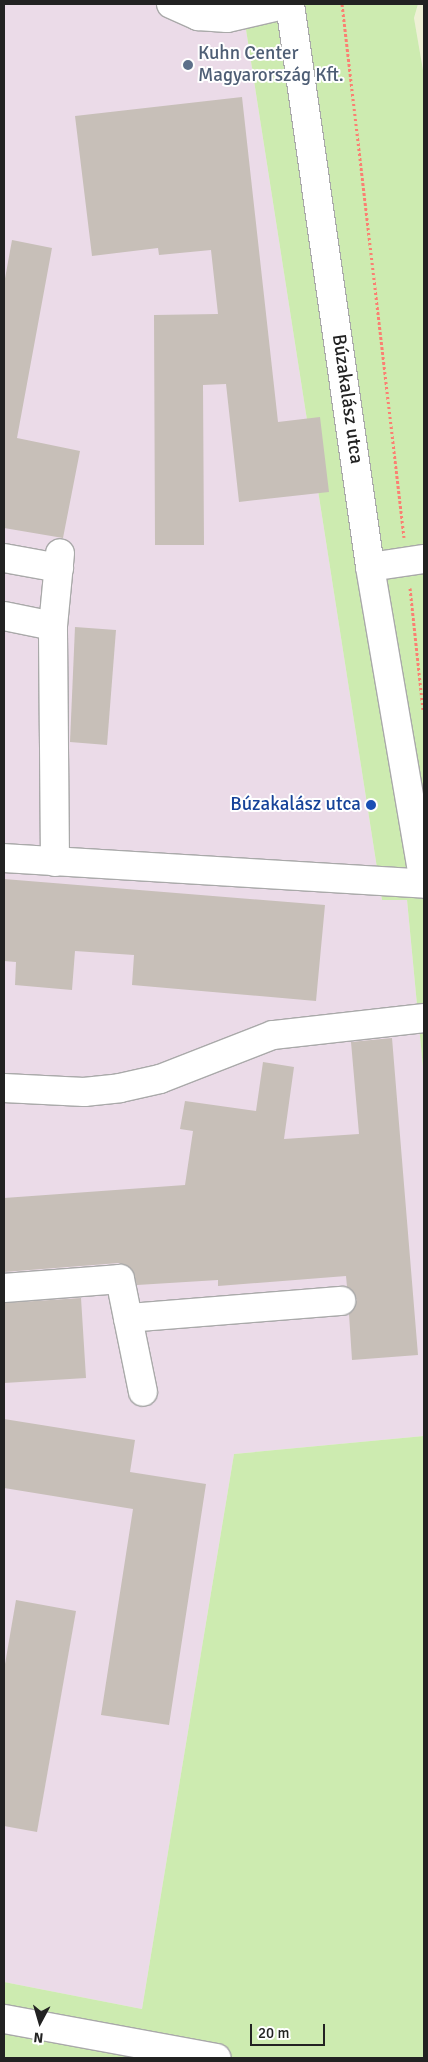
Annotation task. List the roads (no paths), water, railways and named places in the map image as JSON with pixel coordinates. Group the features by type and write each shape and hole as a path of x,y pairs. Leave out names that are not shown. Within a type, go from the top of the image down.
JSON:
{"street":[{"path":"171,4 198,16 227,18 289,4"},
{"name":"Búzakalász utca","path":"289,4 370,567 419,814 424,883"},
{"path":"4,558 60,560 53,626 55,862"},
{"path":"370,567 415,560"},
{"path":"4,616 53,626"},
{"path":"4,858 424,883"},
{"path":"4,1088 84,1092 120,1088 160,1079 273,1035 424,1018"},
{"path":"4,1288 120,1279 143,1392"},
{"path":"128,1318 341,1301"},
{"path":"4,2019 216,2058"}],"place":[{"name":"Kuhn Center Magyarország Kft.","path":"188,65"},
{"name":"Búzakalász utca","path":"371,805"}]}
